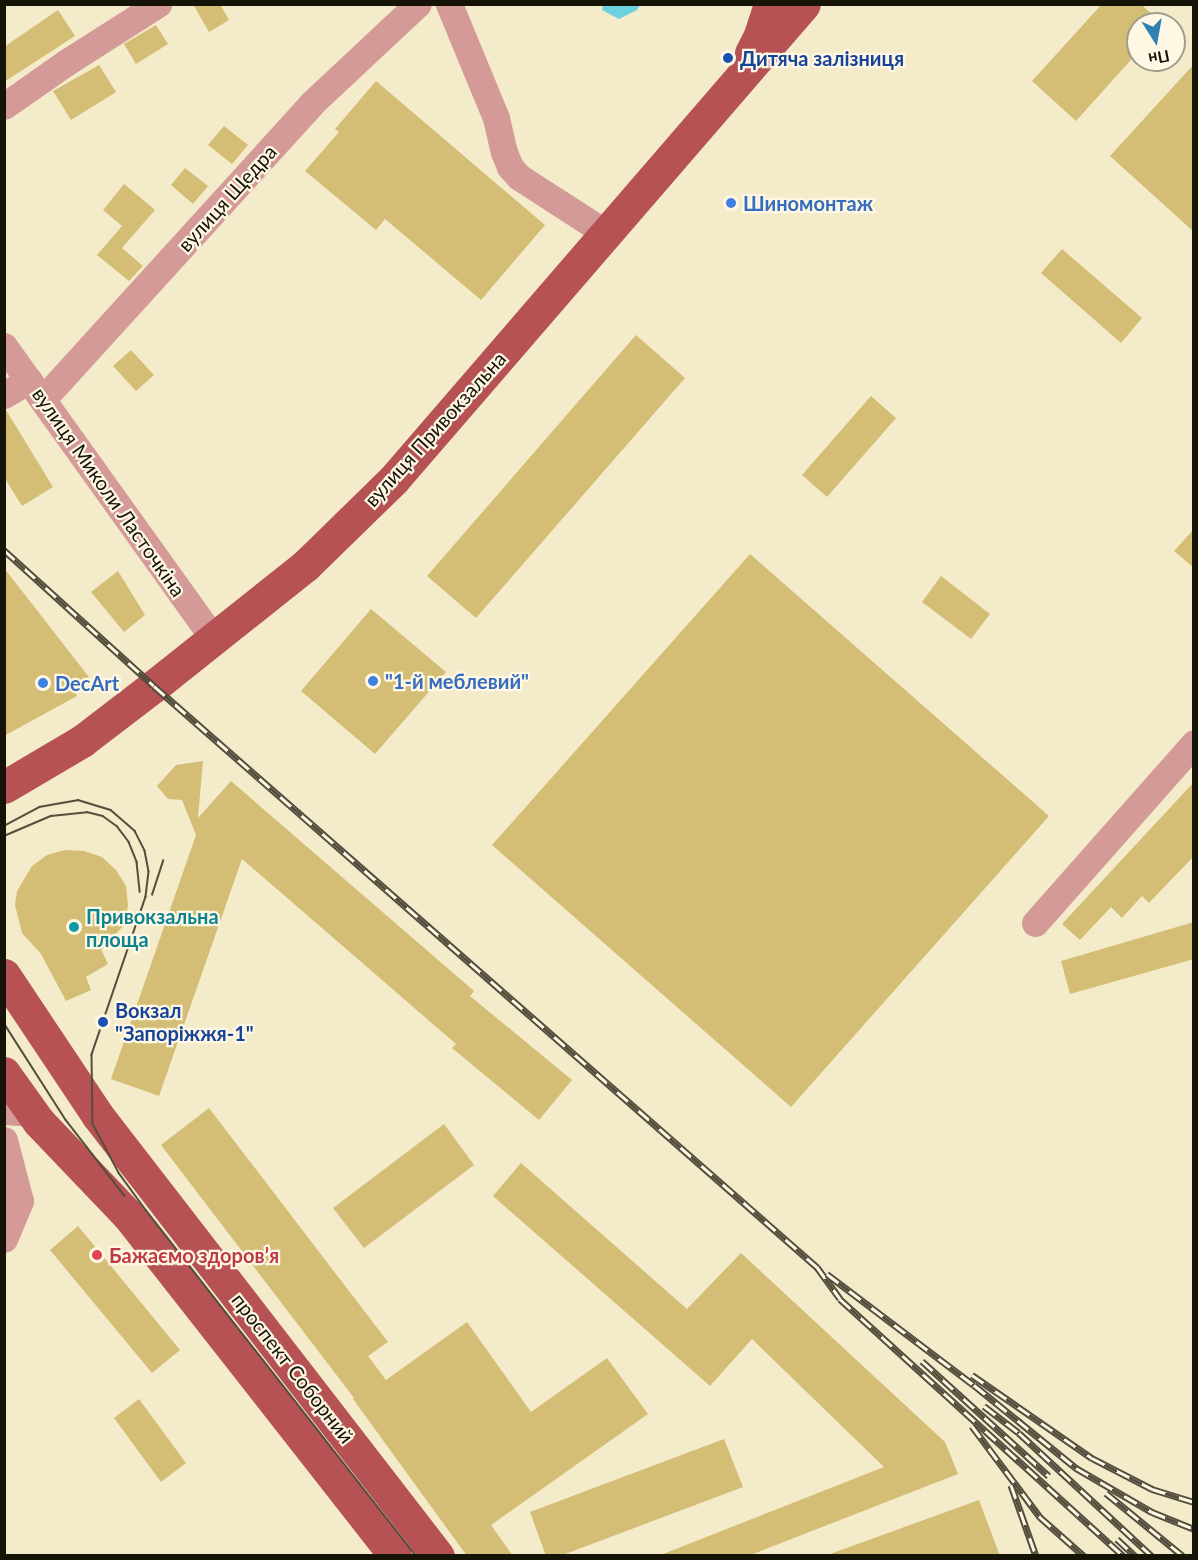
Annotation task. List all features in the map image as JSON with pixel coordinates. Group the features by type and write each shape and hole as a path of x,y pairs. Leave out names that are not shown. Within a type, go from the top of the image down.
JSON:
{"main road":[{"path":"735,83 760,35 770,4"},
{"name":"вулиця Привокзальна","path":"5,786 96,732 305,566 394,479 804,4"},
{"name":"проспект Соборний","path":"4,975 98,1116 438,1556"},
{"name":"проспект Соборний","path":"4,1073 19,1112 61,1144 128,1215 395,1556"},
{"path":"61,1144 86,1134 98,1116"}],"street":[{"path":"4,106 67,62 158,4"},
{"name":"вулиця Щедра","path":"4,394 36,389 311,104 418,4"},
{"path":"449,4 493,108 510,167 519,177 606,233"},
{"name":"вулиця Миколи Ласточкіна","path":"4,346 213,638"},
{"path":"1035,923 1194,743"},
{"path":"4,1140 20,1201 4,1239"}],"water":[{"path":"603,4 640,5 637,10 619,19 602,10"}],"building":[{"path":"193,4 220,4 229,20 209,32"},
{"path":"1102,4 1141,4 1149,12 1126,12 1126,65 1076,121 1032,81"},
{"path":"58,10 75,36 4,82 4,47"},
{"path":"156,25 168,44 136,64 124,44"},
{"path":"1194,64 1194,232 1110,156"},
{"path":"99,65 116,92 71,120 53,91"},
{"path":"376,81 545,225 481,300 385,219 376,230 305,171 339,132 335,129"},
{"path":"224,126 248,145 232,164 208,145"},
{"path":"185,168 208,186 193,204 171,185"},
{"path":"124,184 155,210 122,248 143,266 129,281 97,255 122,226 103,210"},
{"path":"1062,249 1142,318 1121,343 1041,273"},
{"path":"636,335 685,378 476,618 427,576"},
{"path":"131,350 154,375 136,391 113,366"},
{"path":"871,396 896,418 827,497 802,475"},
{"path":"6,410 53,487 22,506 4,477"},
{"path":"1194,529 1194,568 1174,551"},
{"path":"750,554 1049,816 791,1107 492,845"},
{"path":"4,568 89,677 73,686 77,696 4,736"},
{"path":"118,571 145,615 124,632 91,592"},
{"path":"941,576 990,614 971,639 922,602"},
{"name":"\"1-й меблевий\"","path":"371,609 446,672 375,754 301,691"},
{"path":"203,761 198,818 231,781 474,991 470,996 572,1080 539,1120 452,1048 456,1044 242,859 159,1096 111,1079 196,835 182,800 168,799 157,786 176,765"},
{"path":"1194,782 1194,856 1149,903 1142,896 1122,918 1111,907 1080,940 1062,924"},
{"path":"65,850 84,851 102,857 116,870 126,886 128,906 124,925 114,936 116,941 101,949 108,964 86,977 91,990 66,1001 41,954 22,933 15,905 17,891 32,866 47,855"},
{"path":"1194,922 1194,959 1070,994 1061,961"},
{"path":"209,1108 388,1342 368,1356 386,1380 467,1322 531,1412 607,1358 648,1414 491,1525 513,1556 467,1556 354,1398 161,1145"},
{"path":"444,1124 474,1165 364,1248 333,1208"},
{"path":"521,1163 687,1309 741,1253 945,1442 958,1474 748,1556 658,1556 884,1467 752,1339 710,1386 493,1196"},
{"path":"78,1226 180,1350 152,1373 50,1250"},
{"path":"139,1399 186,1463 161,1482 114,1418"},
{"path":"724,1439 743,1487 560,1556 546,1556 530,1512"},
{"path":"979,1500 1000,1556 830,1556 830,1554"}],"tram line":[{"path":"4,826 39,807 78,800 111,810 135,831 145,851 149,872 146,897 92,1055 93,1124 119,1173 146,1210 416,1556"},
{"path":"4,836 51,816 87,812 103,816 117,826 129,842 137,862 140,892"},
{"path":"152,895 163,861"},
{"path":"4,1023 66,1120 125,1196"}],"railway":[{"path":"4,550 154,686 817,1267 840,1299 1123,1556"},
{"path":"827,1274 974,1385 1076,1468 1152,1512 1194,1529"},
{"path":"922,1361 1049,1476"},
{"path":"972,1375 1092,1458 1152,1489 1194,1502"},
{"path":"984,1406 1019,1433 1152,1556"},
{"path":"972,1426 1040,1517 1084,1556"},
{"path":"1011,1485 1036,1556"},
{"path":"1106,1493 1183,1556"},
{"path":"1117,1539 1135,1556"}],"place":[{"name":"Дитяча залізниця","path":"728,58"},
{"name":"Шиномонтаж","path":"731,203"},
{"name":"\"1-й меблевий\"","path":"373,681"},
{"name":"DecArt","path":"43,683"},
{"name":"Привокзальна площа","path":"74,927"},
{"name":"Вокзал \"Запоріжжя-1\"","path":"103,1022"},
{"name":"Бажаємо здоровʼя","path":"97,1255"}]}
